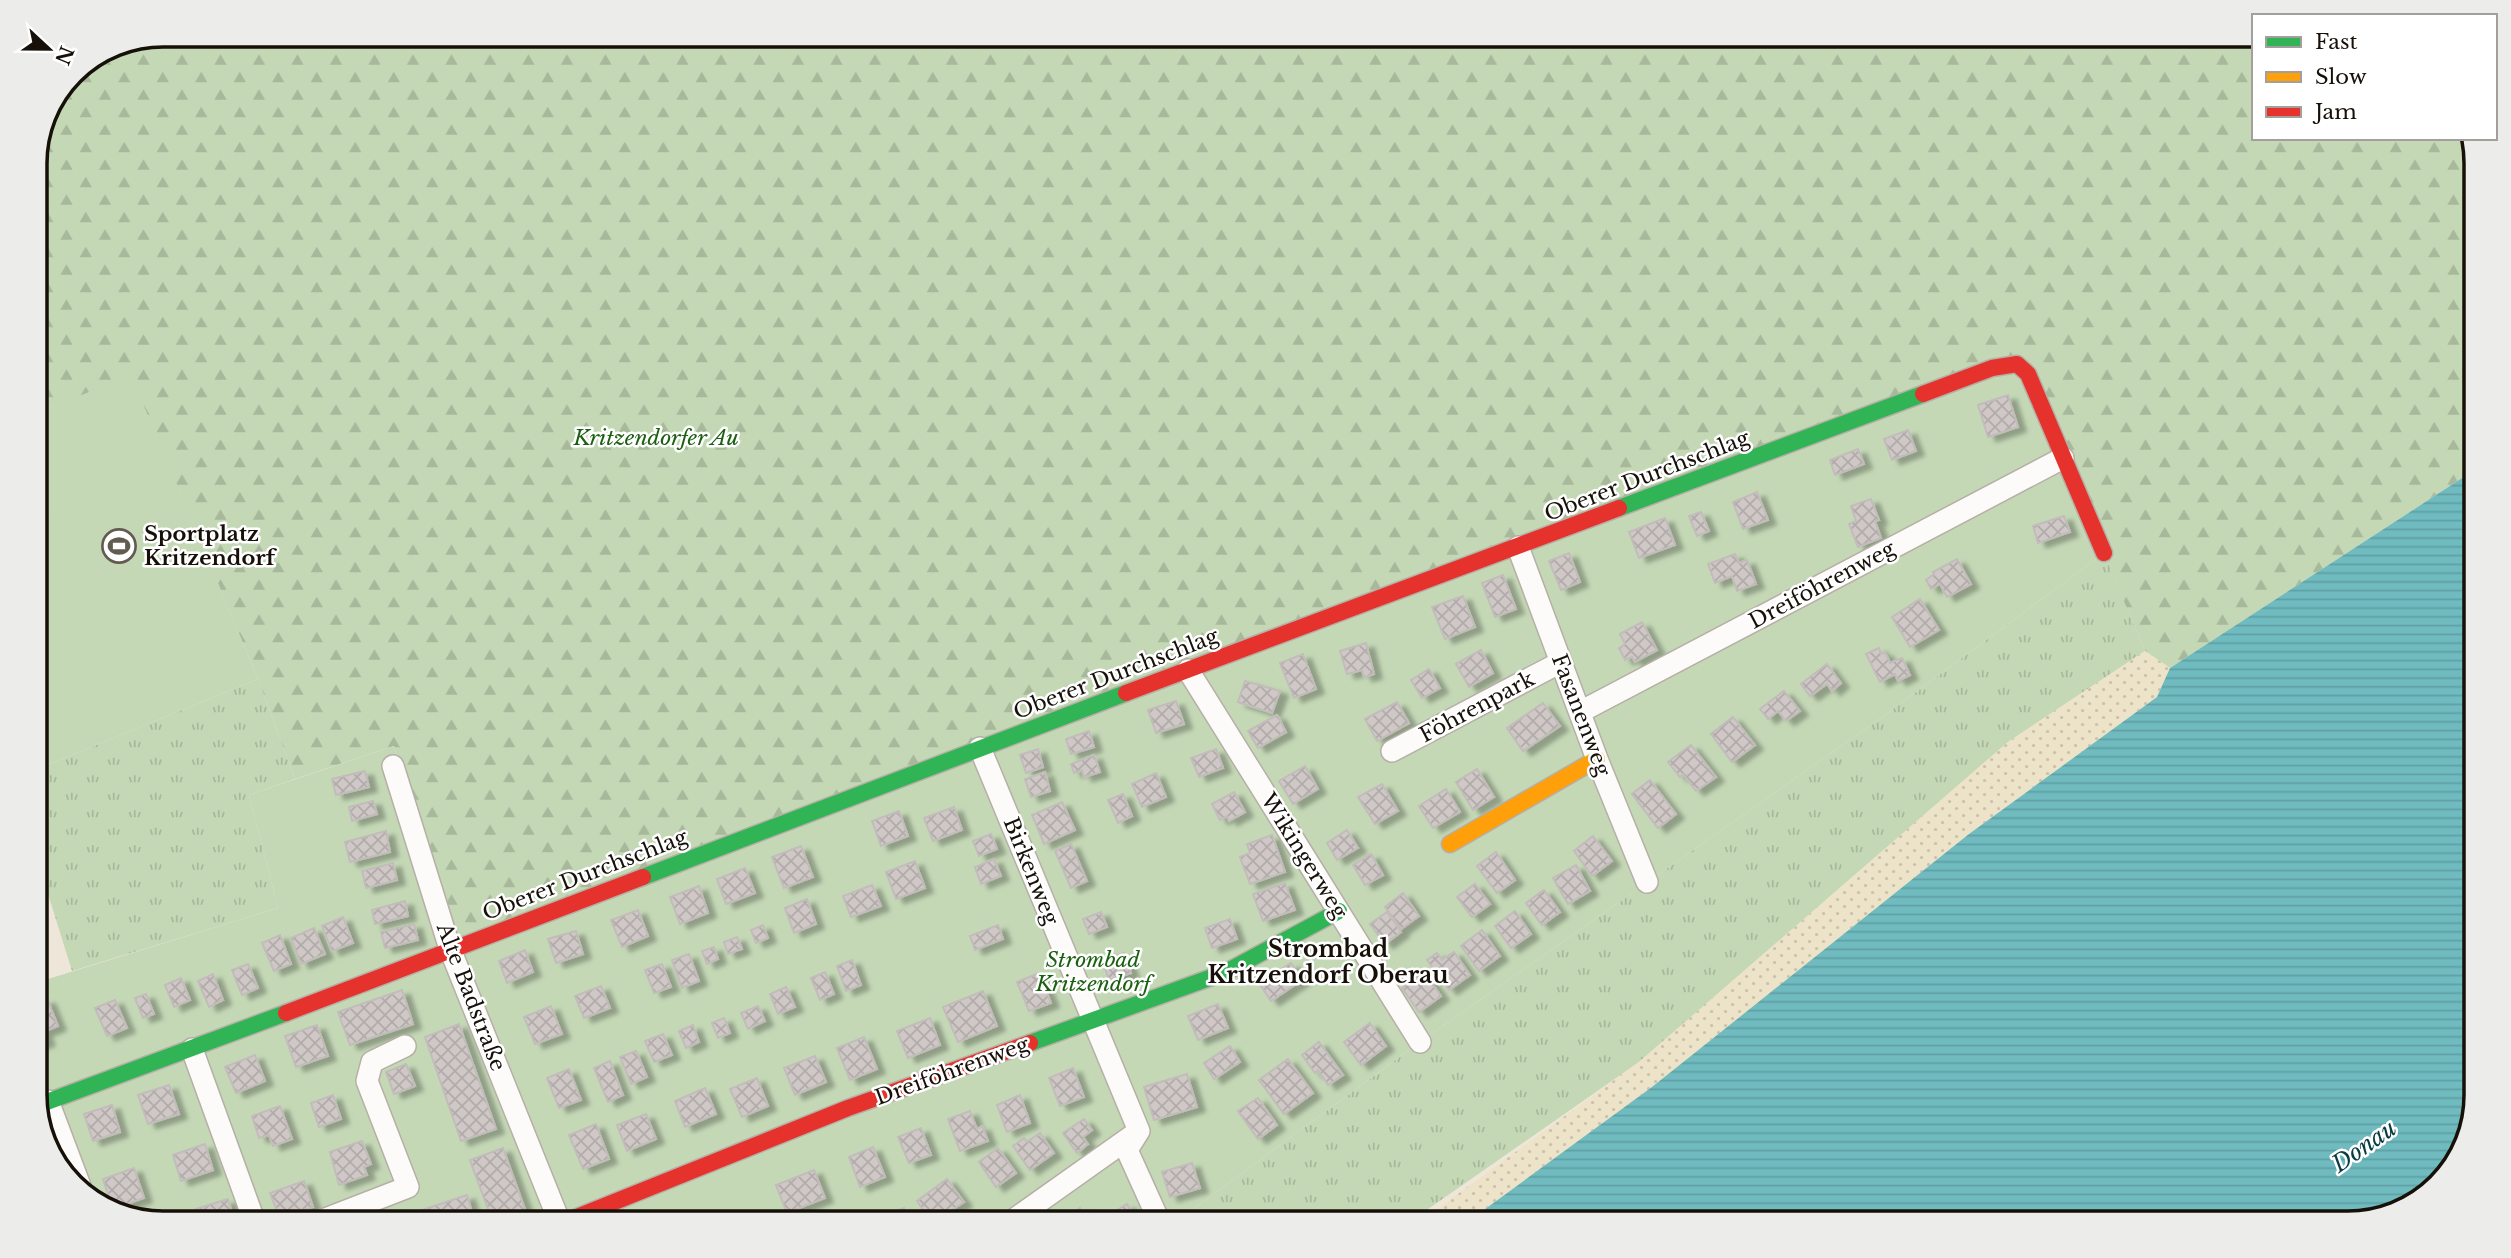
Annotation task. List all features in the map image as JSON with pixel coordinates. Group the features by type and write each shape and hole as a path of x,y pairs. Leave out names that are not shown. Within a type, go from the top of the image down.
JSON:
{"street":[{"name":"Oberer Durchschlag","path":"47,1101 192,1049 450,948 1992,368 2017,364 2028,374 2104,553"},
{"name":"Dreiföhrenweg","path":"1580,712 2063,457"},
{"name":"Fasanenweg","path":"1518,547 1597,759 1647,882"},
{"name":"Föhrenpark","path":"1392,751 1561,662"},
{"name":"Wikingerweg","path":"1188,670 1420,1042"},
{"name":"Birkenweg","path":"980,748 1139,1131"},
{"path":"1450,844 1597,759"},
{"name":"Alte Badstraße","path":"393,766 450,948 556,1211"},
{"name":"Dreiföhrenweg","path":"591,1211 848,1108 1226,972 1339,911"},
{"path":"346,1211 408,1187 367,1081 372,1062 405,1046"},
{"path":"192,1049 252,1211"},
{"path":"50,1120 69,1161"},
{"path":"1026,1211 1139,1131"},
{"path":"1139,1131 1127,1150 1155,1211"}],"green space":[{"name":"Kritzendorfer Au","path":"2252,47 2252,140 2462,141 2464,477 2170,668 2145,651 2028,374 450,949 394,746 295,779 258,679 131,376 47,409 47,156 51,133 59,112 79,84 84,84 84,79 119,56 141,49"},
{"name":"Strombad Kritzendorf","path":"2017,364 2104,553 1878,720 1420,1042 1190,1211 164,1211 133,1207 99,1191 76,1171 59,1146 53,1132 47,1102 47,979 278,908 249,795 394,746 450,948"},
{"name":"Sportplatz Kritzendorf","path":"131,375 258,679 47,765 47,409"},
{"path":"2104,553 2145,651 2008,742 1639,1062 1425,1211 1190,1211 1420,1042 1878,720"},
{"path":"258,679 295,779 249,795 278,908 72,971 47,889 47,765"}],"sand":[{"path":"2145,651 2170,668 2157,697 1969,834 1652,1087 1482,1211 1434,1211 1639,1062 2008,742"}],"water":[{"name":"Donau","path":"2464,477 2463,1110 2452,1146 2435,1171 2418,1187 2378,1207 2347,1211 1482,1211 1652,1087 1969,834 2157,697 2170,668"}],"building":[{"path":"2008,395 2018,427 1988,437 1978,405"},
{"path":"1908,430 1916,451 1892,460 1884,439"},
{"path":"1858,449 1864,464 1835,475 1830,460"},
{"path":"1757,492 1768,520 1743,529 1733,502"},
{"path":"1871,499 1879,520 1875,521 1881,538 1858,547 1849,524 1856,521 1851,506"},
{"path":"1701,512 1709,531 1697,536 1689,516"},
{"path":"2064,516 2070,532 2038,543 2033,526"},
{"path":"1665,518 1675,545 1639,558 1629,532"},
{"path":"1569,553 1580,582 1561,590 1549,561"},
{"path":"1735,554 1739,563 1747,560 1756,584 1737,591 1732,576 1715,583 1708,564"},
{"path":"1957,559 1971,584 1947,597 1940,584 1931,589 1926,580 1933,572"},
{"path":"1503,575 1516,609 1495,617 1482,583"},
{"path":"1463,596 1475,627 1445,639 1432,607"},
{"path":"1920,599 1939,630 1910,647 1892,617"},
{"path":"1642,622 1657,650 1635,662 1632,657 1625,660 1619,648 1625,644 1620,634"},
{"path":"1366,643 1374,674 1364,677 1362,670 1347,674 1340,651"},
{"path":"1879,648 1881,654 1885,652 1890,663 1902,658 1910,675 1898,681 1895,674 1880,682 1866,654"},
{"path":"1481,650 1493,673 1469,687 1456,664"},
{"path":"1303,654 1316,689 1294,698 1280,663"},
{"path":"1827,664 1841,683 1832,691 1827,684 1810,696 1801,684"},
{"path":"1429,669 1440,688 1422,698 1411,680"},
{"path":"1245,681 1280,691 1272,713 1238,702"},
{"path":"1784,691 1800,711 1786,721 1778,711 1768,719 1760,709"},
{"path":"1176,701 1184,724 1156,733 1148,710"},
{"path":"1397,702 1409,723 1377,741 1365,719"},
{"path":"1543,703 1560,726 1523,751 1507,728"},
{"path":"1277,715 1286,732 1258,748 1248,731"},
{"path":"1733,717 1755,745 1732,762 1711,734"},
{"path":"1089,731 1094,747 1071,754 1066,739"},
{"path":"1691,745 1716,777 1696,791 1683,774 1680,777 1668,762"},
{"path":"1038,749 1043,767 1026,773 1020,755"},
{"path":"1216,749 1223,768 1199,777 1191,758"},
{"path":"1094,755 1100,772 1084,777 1082,770 1074,773 1071,764"},
{"path":"1305,766 1318,789 1293,804 1279,781"},
{"path":"1477,769 1494,797 1473,810 1456,782"},
{"path":"365,771 369,787 336,795 332,779"},
{"path":"1045,772 1050,791 1031,797 1025,779"},
{"path":"1156,773 1166,797 1142,807 1132,784"},
{"path":"1650,780 1676,814 1658,828 1632,794"},
{"path":"1382,784 1398,811 1375,824 1358,797"},
{"path":"1446,789 1460,812 1433,828 1419,806"},
{"path":"1234,792 1245,812 1229,821 1227,816 1220,820 1212,804"},
{"path":"1123,794 1132,816 1118,823 1108,800"},
{"path":"373,801 377,814 352,821 349,807"},
{"path":"1062,802 1075,830 1044,844 1032,815"},
{"path":"954,807 962,830 933,841 924,818"},
{"path":"899,811 908,836 881,846 872,821"},
{"path":"1347,830 1358,848 1337,860 1327,843"},
{"path":"386,831 390,852 350,862 345,842"},
{"path":"991,834 997,849 979,856 973,841"},
{"path":"1272,835 1285,872 1250,884 1240,857 1250,853 1247,844"},
{"path":"1593,836 1612,861 1592,876 1574,851"},
{"path":"1071,844 1087,881 1071,888 1055,851"},
{"path":"801,846 813,877 784,888 772,857"},
{"path":"1496,852 1515,880 1497,893 1477,866"},
{"path":"1371,854 1383,875 1365,885 1353,865"},
{"path":"994,859 1001,876 981,884 975,867"},
{"path":"915,861 925,888 896,899 886,872"},
{"path":"393,863 397,880 366,888 362,871"},
{"path":"1576,865 1590,891 1568,904 1553,878"},
{"path":"745,868 755,893 726,904 717,879"},
{"path":"1285,883 1295,910 1263,921 1253,894"},
{"path":"1475,884 1490,904 1472,917 1457,897"},
{"path":"872,885 881,906 851,917 843,896"},
{"path":"699,886 708,913 680,924 670,897"},
{"path":"1544,890 1560,912 1542,925 1526,903"},
{"path":"1403,893 1419,916 1401,929 1385,907"},
{"path":"807,899 816,924 794,933 785,908"},
{"path":"405,901 408,916 375,924 372,910"},
{"path":"638,910 648,936 622,947 611,920"},
{"path":"1515,911 1531,934 1511,948 1495,926"},
{"path":"1101,912 1107,927 1089,934 1083,919"},
{"path":"1387,912 1401,932 1385,944 1370,924"},
{"path":"343,917 353,943 332,951 322,926"},
{"path":"1230,919 1237,939 1212,948 1205,928"},
{"path":"414,924 418,940 385,948 381,932"},
{"path":"763,925 768,938 756,943 751,930"},
{"path":"998,925 1003,939 975,950 970,936"},
{"path":"314,928 325,954 301,964 291,938"},
{"path":"1482,930 1500,956 1479,971 1461,946"},
{"path":"576,931 583,954 556,963 548,939"},
{"path":"280,935 291,964 274,971 262,943"},
{"path":"737,937 742,949 728,954 724,942"},
{"path":"714,947 718,959 707,964 702,951"},
{"path":"525,950 533,972 507,983 499,961"},
{"path":"1454,952 1470,975 1449,990 1427,960 1437,953 1442,960"},
{"path":"1124,953 1131,973 1109,980 1102,960"},
{"path":"689,954 699,981 682,988 672,960"},
{"path":"852,960 861,985 846,991 837,966"},
{"path":"1291,963 1302,980 1271,1001 1259,983"},
{"path":"248,964 258,988 242,995 232,970"},
{"path":"662,964 671,987 654,993 645,970"},
{"path":"825,972 834,994 820,1000 811,978"},
{"path":"1424,972 1441,996 1419,1012 1402,988"},
{"path":"1039,973 1051,1003 1029,1011 1017,982"},
{"path":"213,974 223,1000 209,1007 198,981"},
{"path":"181,978 190,1000 174,1007 165,985"},
{"path":"601,986 610,1008 584,1018 575,996"},
{"path":"786,987 795,1007 778,1014 770,994"},
{"path":"402,990 413,1024 350,1045 338,1012"},
{"path":"983,991 997,1026 958,1042 943,1007"},
{"path":"146,994 154,1014 143,1018 135,998"},
{"path":"47,999 58,1026 47,1030"},
{"path":"115,1000 127,1028 107,1036 95,1008"},
{"path":"1218,1004 1228,1028 1198,1040 1188,1016"},
{"path":"551,1006 562,1034 535,1044 524,1017"},
{"path":"758,1006 765,1021 748,1029 741,1013"},
{"path":"724,1018 730,1033 718,1038 712,1023"},
{"path":"930,1018 940,1045 908,1058 897,1031"},
{"path":"1370,1023 1386,1046 1361,1065 1344,1042"},
{"path":"459,1024 496,1129 461,1141 425,1037"},
{"path":"317,1025 328,1056 296,1067 285,1036"},
{"path":"693,1025 699,1042 686,1048 679,1031"},
{"path":"663,1034 672,1055 654,1062 645,1041"},
{"path":"864,1037 877,1069 850,1080 837,1048"},
{"path":"1319,1042 1343,1075 1328,1085 1318,1070 1315,1073 1302,1055"},
{"path":"1230,1046 1240,1062 1214,1079 1204,1063"},
{"path":"636,1051 647,1077 631,1084 620,1057"},
{"path":"255,1055 265,1081 236,1093 225,1067"},
{"path":"815,1056 826,1082 795,1095 784,1068"},
{"path":"1288,1059 1313,1093 1284,1114 1259,1080"},
{"path":"610,1061 623,1095 608,1102 594,1068"},
{"path":"406,1064 415,1086 394,1094 386,1072"},
{"path":"1073,1068 1084,1097 1060,1106 1049,1078"},
{"path":"569,1069 581,1100 559,1108 547,1078"},
{"path":"1187,1074 1197,1107 1154,1120 1144,1087"},
{"path":"757,1078 768,1106 742,1117 730,1089"},
{"path":"169,1085 179,1114 148,1124 138,1095"},
{"path":"705,1088 716,1114 685,1127 675,1101"},
{"path":"333,1095 341,1119 319,1127 311,1103"},
{"path":"1020,1095 1030,1123 1007,1132 997,1105"},
{"path":"1258,1098 1277,1125 1258,1139 1238,1111"},
{"path":"112,1105 120,1132 93,1141 84,1114"},
{"path":"280,1106 292,1139 273,1146 269,1135 259,1138 252,1116"},
{"path":"970,1111 977,1129 982,1126 988,1141 960,1151 948,1119"},
{"path":"646,1114 656,1139 627,1151 617,1125"},
{"path":"1084,1119 1092,1130 1083,1137 1088,1144 1077,1153 1063,1133"},
{"path":"596,1124 609,1159 583,1169 569,1135"},
{"path":"921,1128 931,1155 909,1163 898,1137"},
{"path":"1040,1133 1054,1153 1030,1170 1013,1146 1024,1138 1027,1142"},
{"path":"362,1141 371,1164 364,1167 367,1175 339,1185 330,1152"},
{"path":"205,1144 213,1170 181,1181 173,1155"},
{"path":"873,1147 885,1177 860,1187 849,1157"},
{"path":"503,1148 526,1211 489,1211 470,1160"},
{"path":"998,1148 1016,1173 996,1187 979,1162"},
{"path":"1192,1163 1200,1188 1170,1197 1162,1172"},
{"path":"134,1168 144,1198 126,1204 112,1199 103,1179"},
{"path":"814,1170 825,1198 786,1211 776,1185"},
{"path":"947,1179 964,1202 950,1211 924,1211 917,1201"},
{"path":"304,1181 313,1207 302,1211 277,1211 270,1193"},
{"path":"467,1195 472,1211 419,1211"},
{"path":"228,1199 232,1211 197,1211 196,1209"},
{"path":"1127,1204 1131,1211 1116,1211"}],"traffic: fast":[{"path":"1619,508 1923,394"},
{"path":"643,877 1126,693"},
{"path":"1030,1043 1226,972 1339,911"},
{"path":"47,1102 286,1013"}],"traffic: slow":[{"path":"1450,844 1597,759"}],"traffic: jam":[{"path":"1923,394 1992,368 2017,364 2028,374 2104,553"},
{"path":"1126,693 1619,508"},
{"path":"286,1013 643,877"},
{"path":"592,1211 848,1108 1030,1043"}],"place":[{"name":"Sportplatz Kritzendorf","path":"119,546"}],"district":[{"name":"Strombad Kritzendorf Oberau","path":"1328,962"}]}
